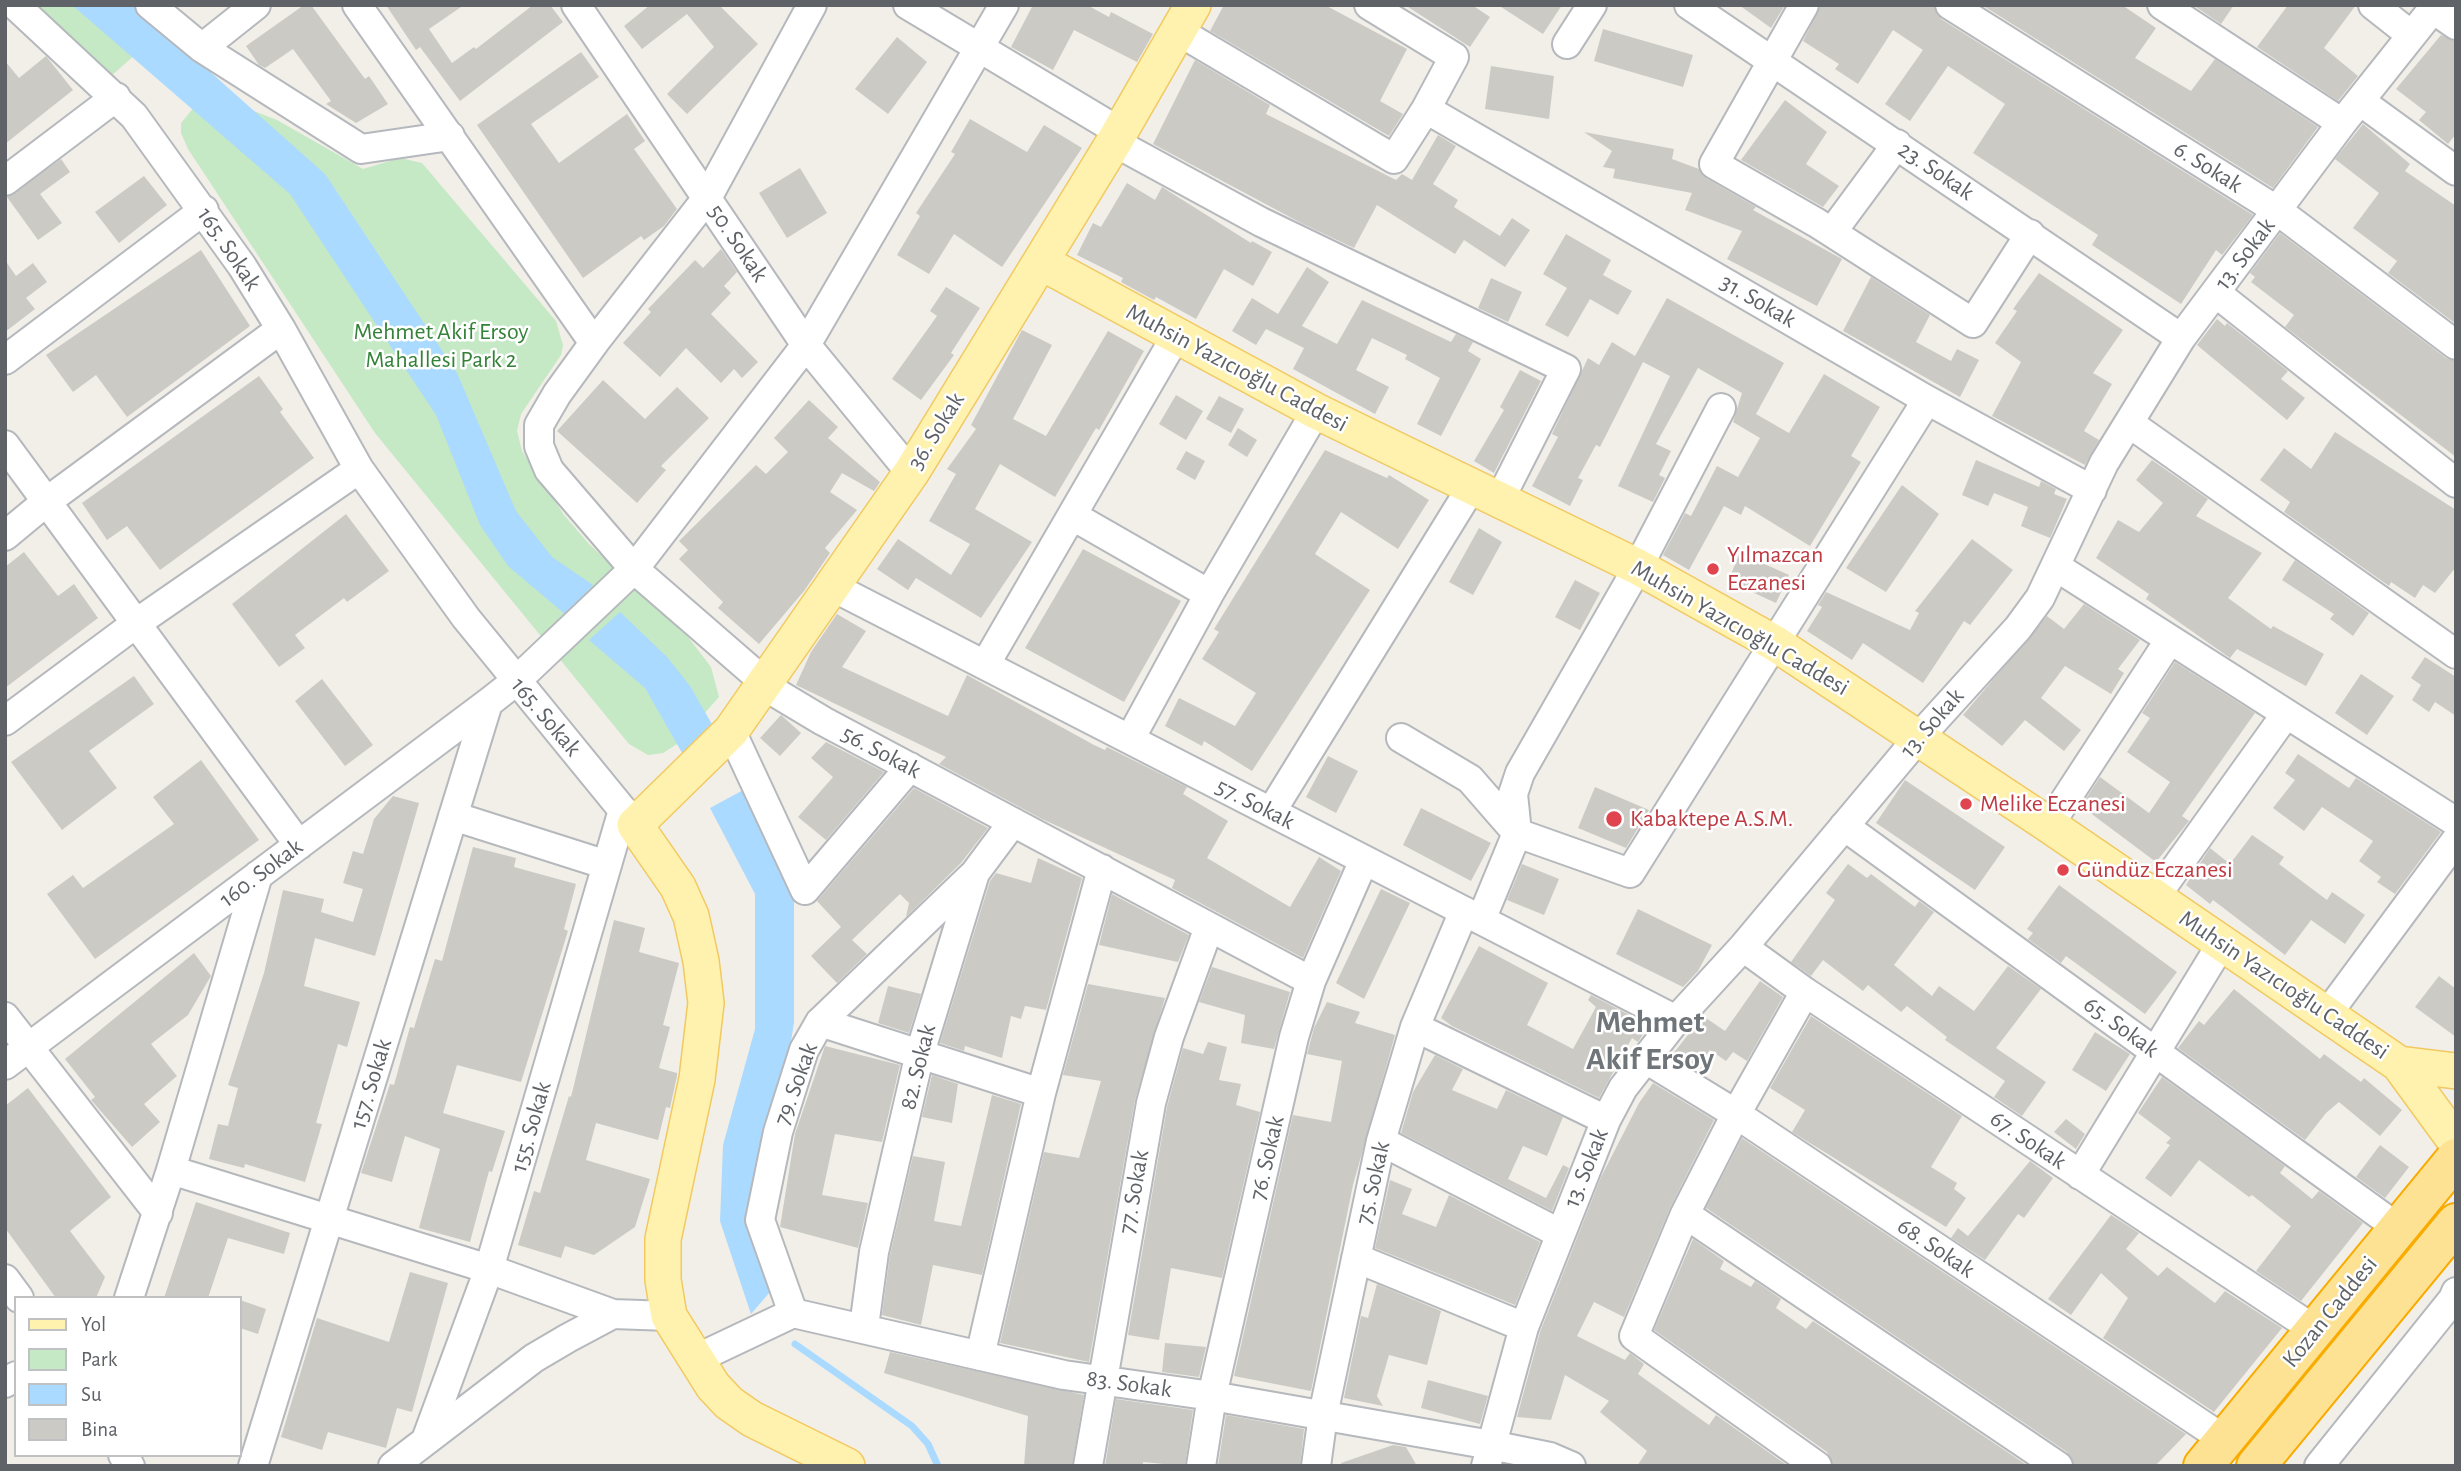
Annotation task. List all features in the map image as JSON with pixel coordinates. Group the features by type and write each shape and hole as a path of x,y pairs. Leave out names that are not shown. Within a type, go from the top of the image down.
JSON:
{"highway":[{"name":"Kozan Caddesi","path":"2214,1453 2456,1158"},
{"name":"Kozan Caddesi","path":"2256,1466 2446,1235"}],"main road":[{"name":"36. Sokak","path":"629,817 731,732 766,685 911,472 1117,137 1185,18"},
{"name":"Muhsin Yazıcıoğlu Caddesi","path":"1041,262 1316,411 1638,567 1776,644 1919,737 2328,1013 2399,1064"},
{"name":"165. Sokak","path":"629,817 678,887 691,916 706,1003 697,1079 663,1239 663,1280 669,1316 713,1386 737,1408 764,1425 844,1465"},
{"path":"2399,1064 2456,1071"},
{"path":"2399,1064 2456,1142"}],"street":[{"name":"165. Sokak","path":"15,5 134,116 204,210 281,329 359,469 466,618 629,817"},
{"path":"149,5 202,48 361,149 450,136"},
{"path":"202,48 256,5"},
{"path":"357,5 594,343 707,198 800,11"},
{"name":"50. Sokak","path":"576,5 806,345 911,472"},
{"path":"908,5 1117,137 1261,222 1566,369 1271,812"},
{"name":"160. Sokak","path":"5,1065 516,681 634,569 806,345 1004,5"},
{"path":"1185,18 1394,159 1426,109 1454,57 1404,14 1369,5"},
{"path":"1567,44 1592,5"},
{"name":"23. Sokak","path":"1689,5 2181,338"},
{"path":"1804,5 1714,164 1832,232 1973,323 2030,234"},
{"name":"6. Sokak","path":"1950,5 2278,211 2456,345"},
{"path":"2162,5 2342,123"},
{"path":"2373,5 2411,34"},
{"name":"13. Sokak","path":"1489,1455 1524,1327 1559,1233 1606,1120 1623,1088 1676,1020 1743,947 1919,737 2018,628 2040,598 2092,490 2181,338 2411,34 2442,13"},
{"path":"5,181 116,97"},
{"path":"2360,101 2456,171"},
{"name":"31. Sokak","path":"1426,109 1927,400 2092,490"},
{"path":"1832,232 1897,144"},
{"path":"5,360 204,210"},
{"path":"2216,293 2456,483"},
{"path":"5,536 46,502 281,329"},
{"path":"985,665 1176,336"},
{"name":"56. Sokak","path":"594,343 557,394 539,425 538,446 549,470 634,569 766,685 823,721 1311,981"},
{"path":"1401,738 1471,779 1517,833 1630,873 1927,400"},
{"path":"1517,833 1513,794 1520,773 1638,567 1721,408"},
{"path":"1130,740 1209,594 1316,411"},
{"path":"2129,423 2456,654"},
{"path":"5,445 138,622 299,845"},
{"path":"5,721 138,622 359,469"},
{"path":"1073,516 1209,594"},
{"path":"2055,566 2456,822"},
{"name":"57. Sokak","path":"833,587 1676,1020"},
{"path":"2049,825 2169,641"},
{"name":"157. Sokak","path":"253,1466 488,703"},
{"path":"2155,897 2286,714"},
{"path":"731,732 805,890 910,767"},
{"path":"453,816 607,865"},
{"name":"155. Sokak","path":"426,1440 489,1269 607,865 629,817"},
{"name":"82. Sokak","path":"864,1327 874,1252 920,1054 975,873 1013,822"},
{"name":"65. Sokak","path":"1844,826 2398,1228"},
{"name":"75. Sokak","path":"1316,1466 1323,1415 1381,1141 1415,1027 1517,833"},
{"path":"2328,1013 2456,841"},
{"name":"76. Sokak","path":"1201,1466 1212,1396 1294,1037 1311,981 1364,860"},
{"path":"979,1356 1041,1093 1102,869"},
{"name":"79. Sokak","path":"793,1313 760,1220 763,1192 789,1091 804,1049 820,1022 975,873"},
{"path":"130,1296 158,1213 258,875"},
{"name":"77. Sokak","path":"1088,1466 1100,1381 1151,1103 1169,1037 1209,927"},
{"path":"2080,1175 2222,943"},
{"name":"67. Sokak","path":"1743,947 1805,992 2315,1330"},
{"path":"1805,992 1736,1115 1685,1214 1634,1336 1817,1466"},
{"path":"5,1017 158,1213"},
{"path":"820,1022 1041,1093"},
{"path":"1415,1027 1606,1120"},
{"name":"68. Sokak","path":"1646,1059 1736,1115 2214,1453"},
{"path":"1381,1141 1559,1233"},
{"path":"171,1170 489,1269 613,1314 669,1316"},
{"path":"1685,1214 2058,1466"},
{"path":"2319,1466 2453,1299 2456,1290 2446,1235"},
{"path":"1356,1258 1524,1327"},
{"path":"5,1279 18,1296"},
{"path":"696,1359 793,1313"},
{"name":"83. Sokak","path":"793,1313 1100,1381 1323,1415 1489,1455 1550,1457 1571,1466"},
{"path":"393,1466 534,1358 613,1314"}],"green space":[{"path":"36,5 121,5 156,36 110,77"},
{"name":"Mehmet Akif Ersoy Mahallesi Park 2","path":"200,100 228,101 277,120 363,169 400,158 422,163 556,321 563,345 561,355 521,414 517,431 522,451 564,515 589,544 688,637 711,667 719,697 677,744 663,753 648,755 629,744 375,433 188,149 181,133 181,123"}],"water":[{"path":"72,5 135,5 325,174 457,373 516,511 552,557 593,585 566,615 508,566 480,525 436,415 290,194"},
{"path":"620,612 667,657 690,686 717,733 685,758 645,688 589,640"},
{"path":"747,788 794,884 794,1022 788,1061 768,1132 776,1285 751,1314 720,1221 723,1145 755,1029 755,894 710,808"}],"building":[{"path":"304,5 311,5 365,79 369,76 388,104 356,123 326,104 331,101 293,49 265,68 259,65 246,46"},
{"path":"386,5 464,5 429,29 452,63 474,47 476,49 533,5 550,5 563,22 460,101 420,47 416,50"},
{"path":"650,5 719,5 758,44 687,114 667,94 714,47 687,14 642,49 624,26"},
{"path":"1033,5 1087,5 1109,17 1111,12 1153,34 1137,62 1074,30 1053,70 1011,47"},
{"path":"1224,5 1325,5 1407,49 1380,101 1403,114 1389,136 1210,31"},
{"path":"1405,5 1472,5 1490,17 1470,47"},
{"path":"1498,5 1562,5 1543,34"},
{"path":"1739,5 1785,5 1771,28"},
{"path":"1821,5 1933,5 1941,19 2253,215 2222,255 2216,250 2181,304 2092,245 2098,235 1973,153 2005,104 1948,66 1910,121 1885,104 1923,50 1893,30 1858,84 1835,69 1839,64 1803,41"},
{"path":"1982,5 2122,5 2156,28 2135,58 2191,91 2215,59 2318,127 2273,188"},
{"path":"2193,5 2234,5 2221,24"},
{"path":"2288,5 2356,5 2324,48 2358,76 2338,101 2257,47"},
{"path":"1603,29 1693,55 1683,87 1594,61"},
{"path":"2441,35 2456,41 2456,134 2448,144 2419,120 2426,112 2396,89"},
{"path":"897,37 927,62 888,114 855,89"},
{"path":"581,52 599,77 531,124 559,163 627,114 645,141 634,149 677,209 664,226 644,240 641,236 583,278 477,125"},
{"path":"46,56 73,90 5,144 5,61 19,78"},
{"path":"1195,60 1270,105 1266,114 1396,180 1402,174 1412,180 1438,135 1456,146 1433,184 1458,200 1454,207 1500,236 1512,218 1530,230 1505,267 1464,240 1455,254 1377,205 1354,248 1303,224 1153,144"},
{"path":"1491,66 1554,76 1549,119 1485,109"},
{"path":"1785,100 1827,132 1806,164 1839,186 1823,207 1741,160"},
{"path":"970,119 1027,152 1044,125 1082,148 1002,267 954,234 929,274 897,255 920,216 916,213 955,154 951,152"},
{"path":"2363,124 2410,164 2405,171 2456,206 2456,324 2388,273 2397,261 2353,228 2379,193 2335,159"},
{"path":"1584,132 1674,149 1672,159 1699,169 1706,178 1756,207 1753,210 1842,259 1817,306 1727,259 1742,231 1685,210 1692,193 1613,178 1615,169 1603,167 1612,151"},
{"path":"61,159 70,172 40,194 62,223 38,240 7,197"},
{"path":"800,168 827,213 787,238 759,193"},
{"path":"144,176 167,205 119,243 95,212"},
{"path":"1127,183 1155,200 1162,187 1251,243 1252,241 1272,252 1253,286 1224,269 1196,319 1156,297 1154,300 1121,282 1123,278 1077,255 1093,223 1101,227"},
{"path":"2280,233 2446,358 2456,361 2456,457 2285,327 2294,315 2251,282 2255,277 2250,273"},
{"path":"1566,234 1611,260 1603,275 1632,291 1618,315 1590,299 1568,337 1545,325 1567,288 1543,274"},
{"path":"721,249 737,272 724,286 731,293 711,314 758,362 742,378 734,369 721,383 686,348 660,377 623,343 651,312 648,309 695,260 703,268"},
{"path":"201,250 250,326 127,417 96,375 73,392 46,355"},
{"path":"5,260 16,276 33,263 47,282 26,298 35,309 5,332"},
{"path":"1307,267 1329,282 1302,326 1337,344 1362,300 1451,342 1456,334 1473,342 1468,351 1481,359 1441,436 1417,424 1440,378 1405,359 1407,355 1372,338 1356,370 1389,387 1375,414 1293,369 1304,348 1266,329 1256,345 1232,331 1252,298 1278,314"},
{"path":"2039,273 2123,330 2093,373 2112,384 2084,431 2099,440 2085,465 1992,416 2021,362 1995,343 2017,311 2013,309"},
{"path":"1871,277 1930,315 1916,342 1951,361 1957,349 1979,360 1960,397 1843,331"},
{"path":"1491,278 1522,292 1508,322 1478,308"},
{"path":"946,287 980,308 951,353 954,355 921,400 892,379 937,316 930,311"},
{"path":"1667,298 1784,363 1756,414 1789,433 1824,374 1880,407 1851,456 1861,462 1810,546 1745,506 1741,515 1724,506 1689,570 1663,555 1685,513 1691,516 1717,466 1738,477 1760,438 1733,422 1742,393 1698,368 1656,444 1671,451 1659,475 1665,478 1653,502 1618,486 1670,376 1643,362 1600,447 1596,445 1578,478 1583,480 1570,506 1532,486 1558,437 1552,434 1588,358 1599,365 1612,342 1635,356"},
{"path":"2217,319 2225,326 2227,323 2288,371 2281,379 2305,398 2287,420 2197,345"},
{"path":"1022,330 1052,345 1013,419 1046,436 1108,331 1144,351 1099,430 1096,428 1055,497 1000,464 975,509 1032,542 981,618 916,578 908,590 877,569 898,539 951,575 970,544 929,521 956,474 947,469 976,429 971,425"},
{"path":"1520,370 1541,381 1494,473 1474,461 1504,410 1500,407"},
{"path":"259,376 283,409 280,412 314,458 160,570 127,526 107,540 82,503"},
{"path":"603,380 645,419 677,387 709,418 661,466 666,470 637,503 557,431"},
{"path":"1176,395 1203,411 1186,440 1159,424"},
{"path":"1219,396 1244,409 1231,433 1206,419"},
{"path":"809,400 838,427 828,438 880,482 874,491 842,473 830,492 857,510 825,548 830,553 804,591 759,644 718,608 723,602 679,559 688,550 679,541 756,465 766,474 788,452 774,438"},
{"path":"1238,428 1257,440 1247,457 1228,445"},
{"path":"2335,432 2456,510 2456,567 2435,593 2423,585 2415,598 2391,582 2389,586 2284,512 2290,502 2260,480 2284,448 2311,469"},
{"path":"1325,450 1387,478 1389,475 1429,500 1398,549 1341,512 1315,554 1370,590 1252,771 1204,741 1202,746 1165,726 1179,698 1235,726 1256,693 1202,659 1219,632 1214,629"},
{"path":"1186,451 1205,461 1195,480 1176,469"},
{"path":"1976,460 2039,487 2041,481 2056,489 2054,494 2067,499 2050,538 2021,526 2028,507 1994,493 1988,506 1962,495"},
{"path":"2152,460 2208,499 2196,516 2262,553 2228,598 2271,629 2273,626 2324,654 2306,686 2237,649 2230,658 2146,599 2149,594 2096,558 2118,520 2139,532 2163,503 2136,480"},
{"path":"1902,485 1939,514 1886,592 1846,568"},
{"path":"346,514 389,571 347,602 344,598 295,635 305,648 279,667 232,604"},
{"path":"1479,528 1502,542 1473,595 1449,582"},
{"path":"1972,539 2013,570 1970,625 1964,621 1923,683 1863,643 1852,660 1807,631 1822,607 1818,605 1826,592 1910,630 1919,613 1915,611"},
{"path":"1083,549 1181,601 1124,702 1025,648"},
{"path":"24,552 58,596 74,584 98,618 5,688 5,567"},
{"path":"1740,553 1789,575 1776,603 1728,581"},
{"path":"2295,560 2369,613 2353,636 2330,619 2334,614 2282,580"},
{"path":"1575,580 1600,593 1580,630 1555,617"},
{"path":"2084,604 2140,640 2118,669 2124,673 2111,694 2065,666 2041,698 2081,730 2064,751 2025,720 2002,746 1963,715 2047,616 2064,629"},
{"path":"837,614 866,631 842,667 948,716 967,675 1094,745 1105,750 1107,747 1187,787 1183,794 1228,821 1207,858 1290,907 1319,857 1341,871 1303,958 1172,888 1175,880 1042,819 939,764 946,757 796,685 811,652"},
{"path":"2425,657 2456,677 2456,716 2435,702 2429,712 2412,700 2421,685 2411,678"},
{"path":"2175,662 2255,713 2182,816 2189,821 2156,862 2081,806 2100,777 2149,813 2170,782 2127,752 2150,718 2142,713"},
{"path":"2361,674 2394,696 2367,735 2335,713"},
{"path":"134,676 154,704 89,751 117,788 62,830 11,762"},
{"path":"322,679 373,745 345,766 295,701"},
{"path":"781,715 801,733 780,756 760,738"},
{"path":"826,742 884,772 826,840 798,817 833,777 811,758"},
{"path":"2298,754 2349,788 2356,778 2441,832 2395,894 2377,882 2381,877 2359,861 2373,841 2322,807 2304,831 2273,808 2295,780 2285,773"},
{"path":"1328,756 1358,771 1336,813 1306,797"},
{"path":"201,760 259,840 95,959 47,894 73,875 83,888 174,824 153,797"},
{"path":"1905,780 2005,847 1975,890 1876,823"},
{"name":"Kabaktepe A.S.M.","path":"1595,787 1649,810 1626,848 1578,828"},
{"path":"914,788 988,828 961,863 906,917 909,903 900,894 852,940 867,954 837,983 811,956 841,927 817,901"},
{"path":"393,796 419,803 375,956 315,938 304,986 360,1002 347,1047 338,1044 316,1123 322,1124 305,1182 245,1164 244,1168 209,1159 218,1124 228,1126 238,1088 228,1085 264,973 283,890 324,899 321,912 353,922 363,889 343,883 353,851 363,854 374,819"},
{"path":"1421,808 1491,843 1471,881 1403,845"},
{"path":"2252,835 2284,857 2279,864 2327,900 2332,892 2365,915 2345,944 2311,920 2285,955 2213,900 2210,904 2186,885 2210,848 2230,864"},
{"path":"473,847 516,858 514,867 576,884 564,929 568,931 521,1082 457,1065 443,1113 505,1131 492,1172 489,1171 470,1242 419,1228 440,1149 405,1136 392,1182 361,1173 390,1084 394,1085 410,1027 414,1028 435,959 442,961"},
{"path":"1038,858 1082,878 1046,1010 1025,1006 1021,1019 1011,1016 1002,1058 965,1046 964,1051 940,1043 990,881 996,873 1031,883"},
{"path":"1522,864 1559,879 1544,915 1507,900"},
{"path":"1848,864 1867,878 1871,874 1915,907 1919,901 1934,912 1894,965 1932,996 1939,986 1974,1011 2008,966 2041,989 1996,1048 2046,1082 2022,1116 1994,1097 2005,1081 1945,1040 1947,1037 1907,1006 1901,1012 1868,985 1863,991 1823,960 1811,976 1791,962 1835,900 1826,893"},
{"path":"2059,885 2177,972 2145,1014 2066,956 2061,963 2028,939 2033,933 2027,929"},
{"path":"1381,889 1410,903 1364,999 1336,983"},
{"path":"1112,894 1189,935 1178,962 1099,945"},
{"path":"1638,909 1712,945 1698,971 1683,987 1616,954"},
{"path":"614,920 645,928 639,952 679,963 663,1025 670,1027 659,1068 677,1073 677,1076 670,1108 666,1107 658,1140 596,1123 586,1160 650,1179 635,1227 594,1255 565,1246 561,1258 518,1245 534,1191 540,1193 569,1096 571,1097"},
{"path":"1479,946 1548,983 1527,1025 1573,1049 1596,1007 1588,1000 1591,995 1649,1025 1638,1042 1632,1038 1599,1098 1452,1026 1441,1018"},
{"path":"194,953 211,976 188,1015 151,1044 177,1076 144,1104 160,1122 132,1147 91,1100 95,1097 65,1059"},
{"path":"1212,967 1290,992 1274,1049 1241,1043 1245,1015 1199,1002"},
{"path":"2439,976 2456,989 2456,1037 2415,1007"},
{"path":"1760,981 1783,997 1747,1061 1733,1052 1726,1061 1710,1050 1696,1070 1672,1055 1703,1016 1725,1031"},
{"path":"1088,984 1165,998 1135,1100 1089,1362 1000,1343 1044,1152 1079,1158 1101,1081 1063,1075"},
{"path":"888,986 921,994 909,1033 878,1023"},
{"path":"2234,989 2320,1059 2324,1054 2361,1082 2364,1078 2402,1110 2380,1136 2339,1102 2326,1113 2305,1140 2178,1048 2199,1021 2204,1025"},
{"path":"1327,1002 1360,1012 1355,1023 1395,1035 1353,1185 1311,1391 1234,1376 1293,1115 1331,1122 1342,1061 1307,1054 1314,1028"},
{"path":"1811,1016 1962,1116 1931,1167 1957,1183 1954,1189 1966,1198 1946,1227 1792,1132 1805,1110 1770,1088"},
{"path":"2095,1032 2130,1054 2106,1091 2072,1070"},
{"path":"1208,1042 1227,1047 1219,1080 1241,1084 1236,1105 1260,1112 1222,1278 1171,1268 1159,1340 1128,1335 1167,1107 1183,1048 1203,1054"},
{"path":"825,1046 900,1065 882,1142 835,1134 822,1195 868,1203 858,1248 780,1227 795,1134"},
{"path":"1435,1055 1463,1069 1452,1090 1497,1109 1506,1090 1563,1117 1547,1156 1523,1146 1508,1179 1546,1198 1563,1165 1569,1168 1552,1211 1401,1133 1413,1092"},
{"path":"932,1075 958,1084 952,1123 922,1117"},
{"path":"2162,1077 2285,1166 2280,1173 2312,1199 2319,1191 2363,1223 2301,1301 2256,1271 2291,1226 2252,1195 2249,1197 2199,1160 2171,1197 2145,1178 2170,1145 2166,1143 2171,1138 2138,1113"},
{"path":"1653,1083 1714,1120 1670,1208 1624,1317 1594,1302 1577,1336 1625,1360 1630,1353 1644,1364 1638,1374 1681,1405 1709,1425 1716,1415 1788,1466 1637,1466 1647,1451 1600,1412 1609,1401 1565,1375 1551,1420 1517,1417 1540,1332 1601,1177 1639,1103"},
{"path":"28,1088 111,1197 70,1231 105,1277 97,1296 55,1296 5,1228 5,1106"},
{"path":"992,1095 1021,1104 982,1275 933,1265 921,1325 882,1315 890,1255 913,1156 945,1162 934,1221 961,1226"},
{"path":"2066,1119 2085,1134 2076,1149 2054,1132"},
{"path":"1742,1138 2186,1434 2155,1466 2074,1466 2067,1452 1706,1208"},
{"path":"2380,1145 2409,1167 2385,1198 2356,1177"},
{"path":"2030,1161 2053,1178 2024,1218 2018,1214 1985,1260 1951,1238 1958,1228 1968,1236"},
{"path":"1390,1180 1412,1189 1402,1214 1436,1227 1449,1195 1540,1242 1515,1305 1375,1248"},
{"path":"196,1202 290,1233 284,1254 228,1238 209,1296 165,1296"},
{"path":"2111,1215 2139,1233 2126,1249 2158,1276 2167,1267 2215,1303 2225,1291 2282,1328 2214,1412 2103,1338 2128,1298 2101,1273 2071,1315 2048,1299"},
{"path":"1693,1239 1724,1261 1720,1269 1751,1287 1755,1281 1781,1299 1776,1308 1806,1329 1813,1321 2028,1466 1833,1466 1827,1452 1654,1330"},
{"path":"410,1272 448,1283 412,1412 397,1408 386,1448 328,1432 322,1450 281,1437 317,1318 389,1342"},
{"path":"1377,1284 1441,1311 1427,1365 1389,1355 1377,1396 1383,1406 1344,1398 1361,1316 1368,1318"},
{"path":"242,1301 266,1309 258,1334 242,1329"},
{"path":"1165,1343 1206,1347 1199,1377 1162,1372"},
{"path":"890,1352 1084,1395 1072,1466 1024,1466 1028,1416 884,1373"},
{"path":"1428,1380 1488,1396 1480,1424 1421,1408"},
{"path":"1116,1399 1193,1410 1185,1466 1143,1462 1143,1466 1105,1466"},
{"path":"1226,1415 1304,1429 1300,1466 1218,1466"},
{"path":"1393,1445 1406,1447 1417,1466 1342,1466 1341,1463"}],"waterway":[{"path":"795,1344 912,1426 928,1444 938,1466"}],"place":[{"name":"Yılmazcan Eczanesi","path":"1713,569"},
{"name":"Melike Eczanesi","path":"1966,804"},
{"name":"Kabaktepe A.S.M.","path":"1614,819"},
{"name":"Gündüz Eczanesi","path":"2063,870"}],"district":[{"name":"Mehmet Akif Ersoy","path":"1650,1040"}]}
